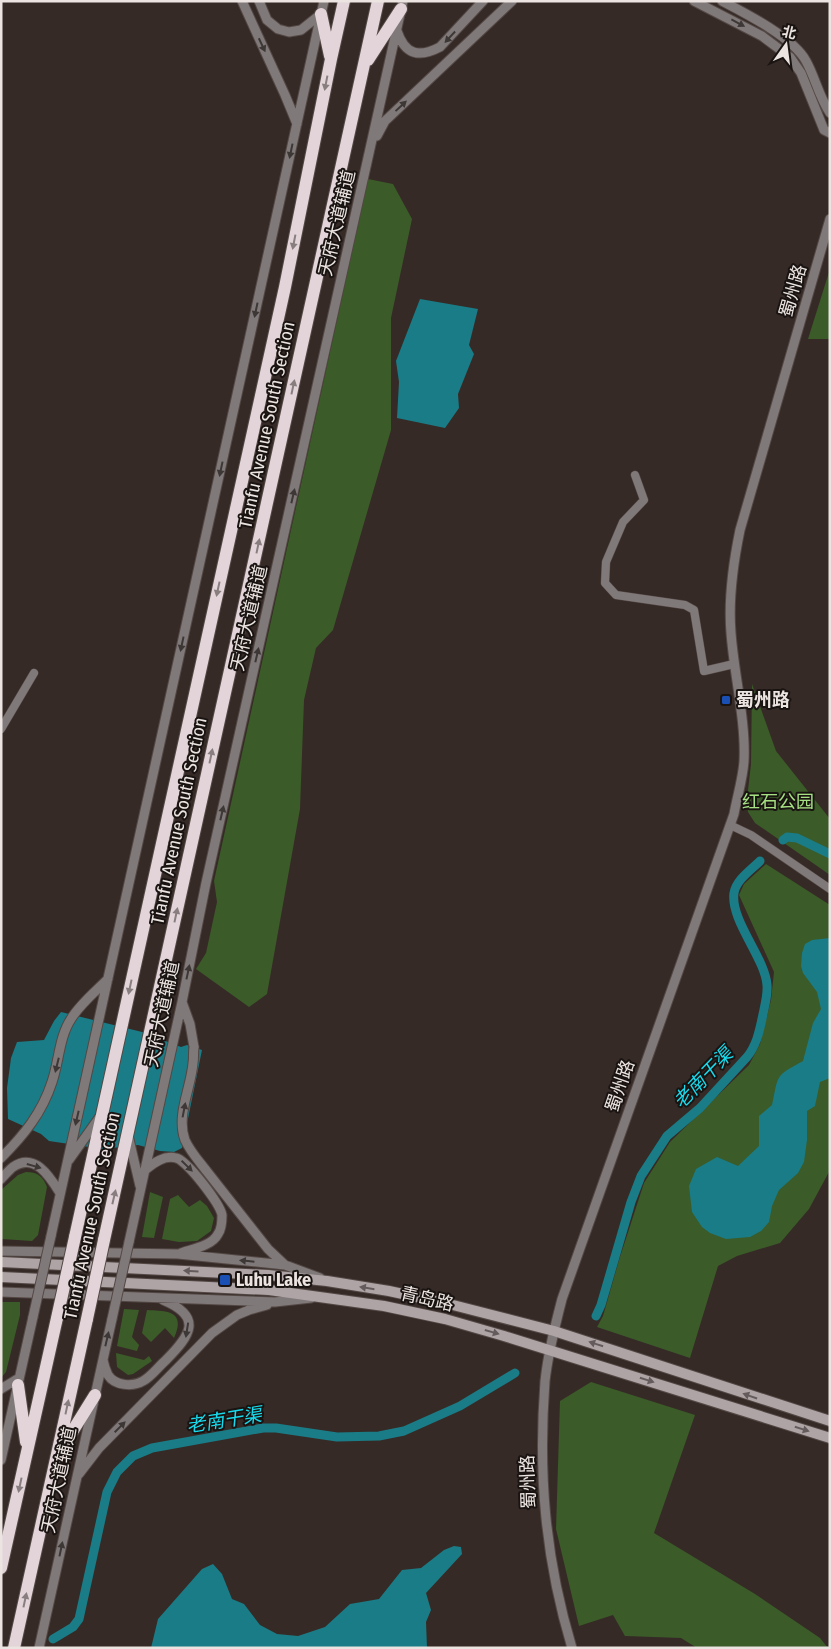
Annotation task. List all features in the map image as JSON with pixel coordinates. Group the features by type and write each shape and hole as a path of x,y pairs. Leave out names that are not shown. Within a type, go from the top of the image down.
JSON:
{"highway":[{"name":"Tianfu Avenue South Section","path":"1,1568 285,287 344,1"},
{"name":"Tianfu Avenue South Section","path":"14,1648 104,1240 128,1154 128,1134 378,1"},
{"path":"364,66 402,5"},
{"path":"321,14 331,59"},
{"path":"19,1381 27,1450"},
{"path":"56,1456 95,1395"}],"main road":[{"name":"青岛路","path":"1,1262 268,1275 327,1281 389,1291 449,1304 554,1331 830,1421"},
{"name":"青岛路","path":"1,1278 269,1290 384,1306 445,1319 551,1350 830,1438"}],"street":[{"path":"242,1 297,124"},
{"path":"259,1 267,20 278,29 290,32 301,30 321,14"},
{"path":"1,1460 66,1166 73,1150 99,1020 324,1"},
{"path":"397,31 400,42 412,52 421,54 432,52 440,47 483,1"},
{"path":"372,144 385,121 512,1"},
{"path":"694,1 762,36 790,57 801,73 824,130 830,133"},
{"path":"722,1 798,49 806,60 817,89 830,113"},
{"name":"天府大道辅道","path":"39,1648 182,1002 208,874 402,5"},
{"name":"蜀州路","path":"572,1648 554,1582 545,1507 543,1455 546,1379 554,1331 562,1299 734,814 744,764 743,734 731,633 730,600 735,553 830,219"},
{"path":"635,475 644,500 623,522 620,528 606,562 605,583 616,595 685,605 694,610 704,671 734,664"},
{"path":"1,729 34,673"},
{"path":"730,825 751,835 830,889"},
{"path":"1,1158 30,1127 44,1103 52,1082 64,1034 71,1019 108,979"},
{"path":"182,1002 190,1024 194,1047 193,1064 182,1117 182,1129 185,1140 192,1153 268,1249 285,1265"},
{"path":"73,1150 101,1116"},
{"path":"128,1154 141,1189"},
{"path":"145,1170 156,1161 178,1158 188,1165 217,1204 222,1214 218,1234 210,1242 178,1254"},
{"path":"1,1179 13,1167 21,1164 32,1164 42,1168 50,1176 60,1193"},
{"path":"4,1250 178,1254 285,1265 327,1281"},
{"path":"1,1292 276,1302 325,1297"},
{"path":"103,1360 109,1376 117,1382 131,1386 144,1381 181,1345 187,1337 188,1320 184,1312 177,1306 158,1298"},
{"path":"77,1476 99,1448 212,1333 237,1315 276,1302"},
{"path":"1,1389 19,1381"}],"green space":[{"path":"368,179 393,184 412,219 391,318 391,430 333,630 316,648 304,700 300,809 267,994 249,1007 196,969 206,953 217,902 214,881"},
{"path":"830,269 830,339 808,339"},
{"name":"红石公园","path":"752,684 776,751 830,819 830,875 755,823 748,812"},
{"path":"766,864 830,905 830,1170 809,1209 780,1243 737,1256 718,1266 690,1358 597,1327 603,1316 644,1183 670,1142 749,1065 760,1044 771,1000 774,972 739,895 744,884"},
{"path":"26,1172 39,1175 47,1187 38,1235 32,1241 2,1239 1,1190 18,1175"},
{"path":"150,1192 163,1197 154,1238 142,1237"},
{"path":"178,1195 189,1207 200,1200 207,1206 214,1218 211,1231 197,1241 179,1242 162,1239 170,1199"},
{"path":"1,1302 20,1302 20,1315 6,1372 1,1378"},
{"path":"124,1309 139,1310 132,1337 139,1345 137,1351 117,1346"},
{"path":"147,1310 173,1314 178,1322 174,1338 165,1328 151,1342 142,1333"},
{"path":"116,1353 144,1360 149,1356 152,1361 133,1374 128,1375 117,1367"},
{"path":"591,1382 695,1415 654,1533 755,1594 820,1638 828,1648 697,1648 681,1638 625,1636 613,1615 579,1626 556,1529 560,1401"}],"water":[{"path":"420,299 478,309 469,345 474,354 458,394 459,408 445,428 397,418 399,382 396,361"},
{"path":"830,938 830,1078 820,1082 815,1106 807,1111 807,1140 804,1162 798,1173 779,1190 772,1206 769,1222 761,1231 750,1237 726,1239 710,1233 702,1227 692,1212 689,1186 696,1169 717,1157 738,1166 759,1146 759,1116 772,1105 779,1077 803,1061 813,1023 821,1009 817,992 803,973 801,966 805,944 812,940"},
{"path":"61,1012 142,1032 181,1047 187,1045 202,1050 182,1148 174,1152 160,1151 138,1145 103,1149 49,1141 41,1134 8,1119 7,1088 11,1058 17,1042 44,1040"},
{"path":"454,1546 461,1547 462,1554 426,1593 431,1610 426,1622 427,1648 151,1648 158,1619 202,1569 213,1564 222,1574 232,1599 244,1604 260,1625 277,1634 298,1636 325,1627 350,1604 379,1599 402,1570 421,1568 444,1550"}],"waterway":[{"name":"老南干渠","path":"783,840 787,837 797,838 830,854"},
{"name":"老南干渠","path":"596,1316 601,1305 631,1202 641,1176 667,1136 700,1108 747,1057 757,1039 766,1002 767,985 765,974 737,915 734,893 741,880 760,861"},
{"name":"老南干渠","path":"53,1639 73,1627 79,1619 107,1492 117,1472 133,1456 152,1448 263,1428 276,1428 337,1437 379,1436 404,1431 460,1406 515,1373"}],"place":[{"name":"蜀州路","path":"726,700"},
{"name":"Luhu Lake","path":"225,1280"}]}
